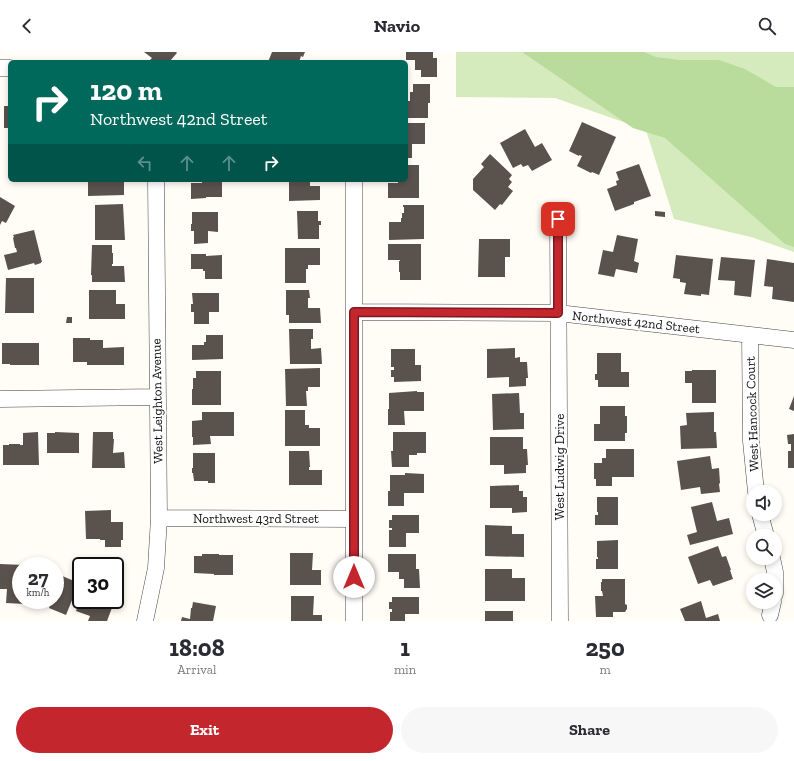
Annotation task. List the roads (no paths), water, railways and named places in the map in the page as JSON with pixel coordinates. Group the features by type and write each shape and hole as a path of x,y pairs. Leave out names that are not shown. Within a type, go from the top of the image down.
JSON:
{"street":[{"name":"West Leighton Avenue","path":"146,621 156,568 158,518 156,182"},
{"path":"354,182 354,621"},
{"name":"West Ludwig Drive","path":"558,219 560,621"},
{"name":"Northwest 42nd Street","path":"354,312 558,313 794,340"},
{"name":"West Hancock Court","path":"750,335 751,441 755,485"},
{"path":"0,399 157,398"},
{"name":"Northwest 43rd Street","path":"158,518 354,519"}]}
